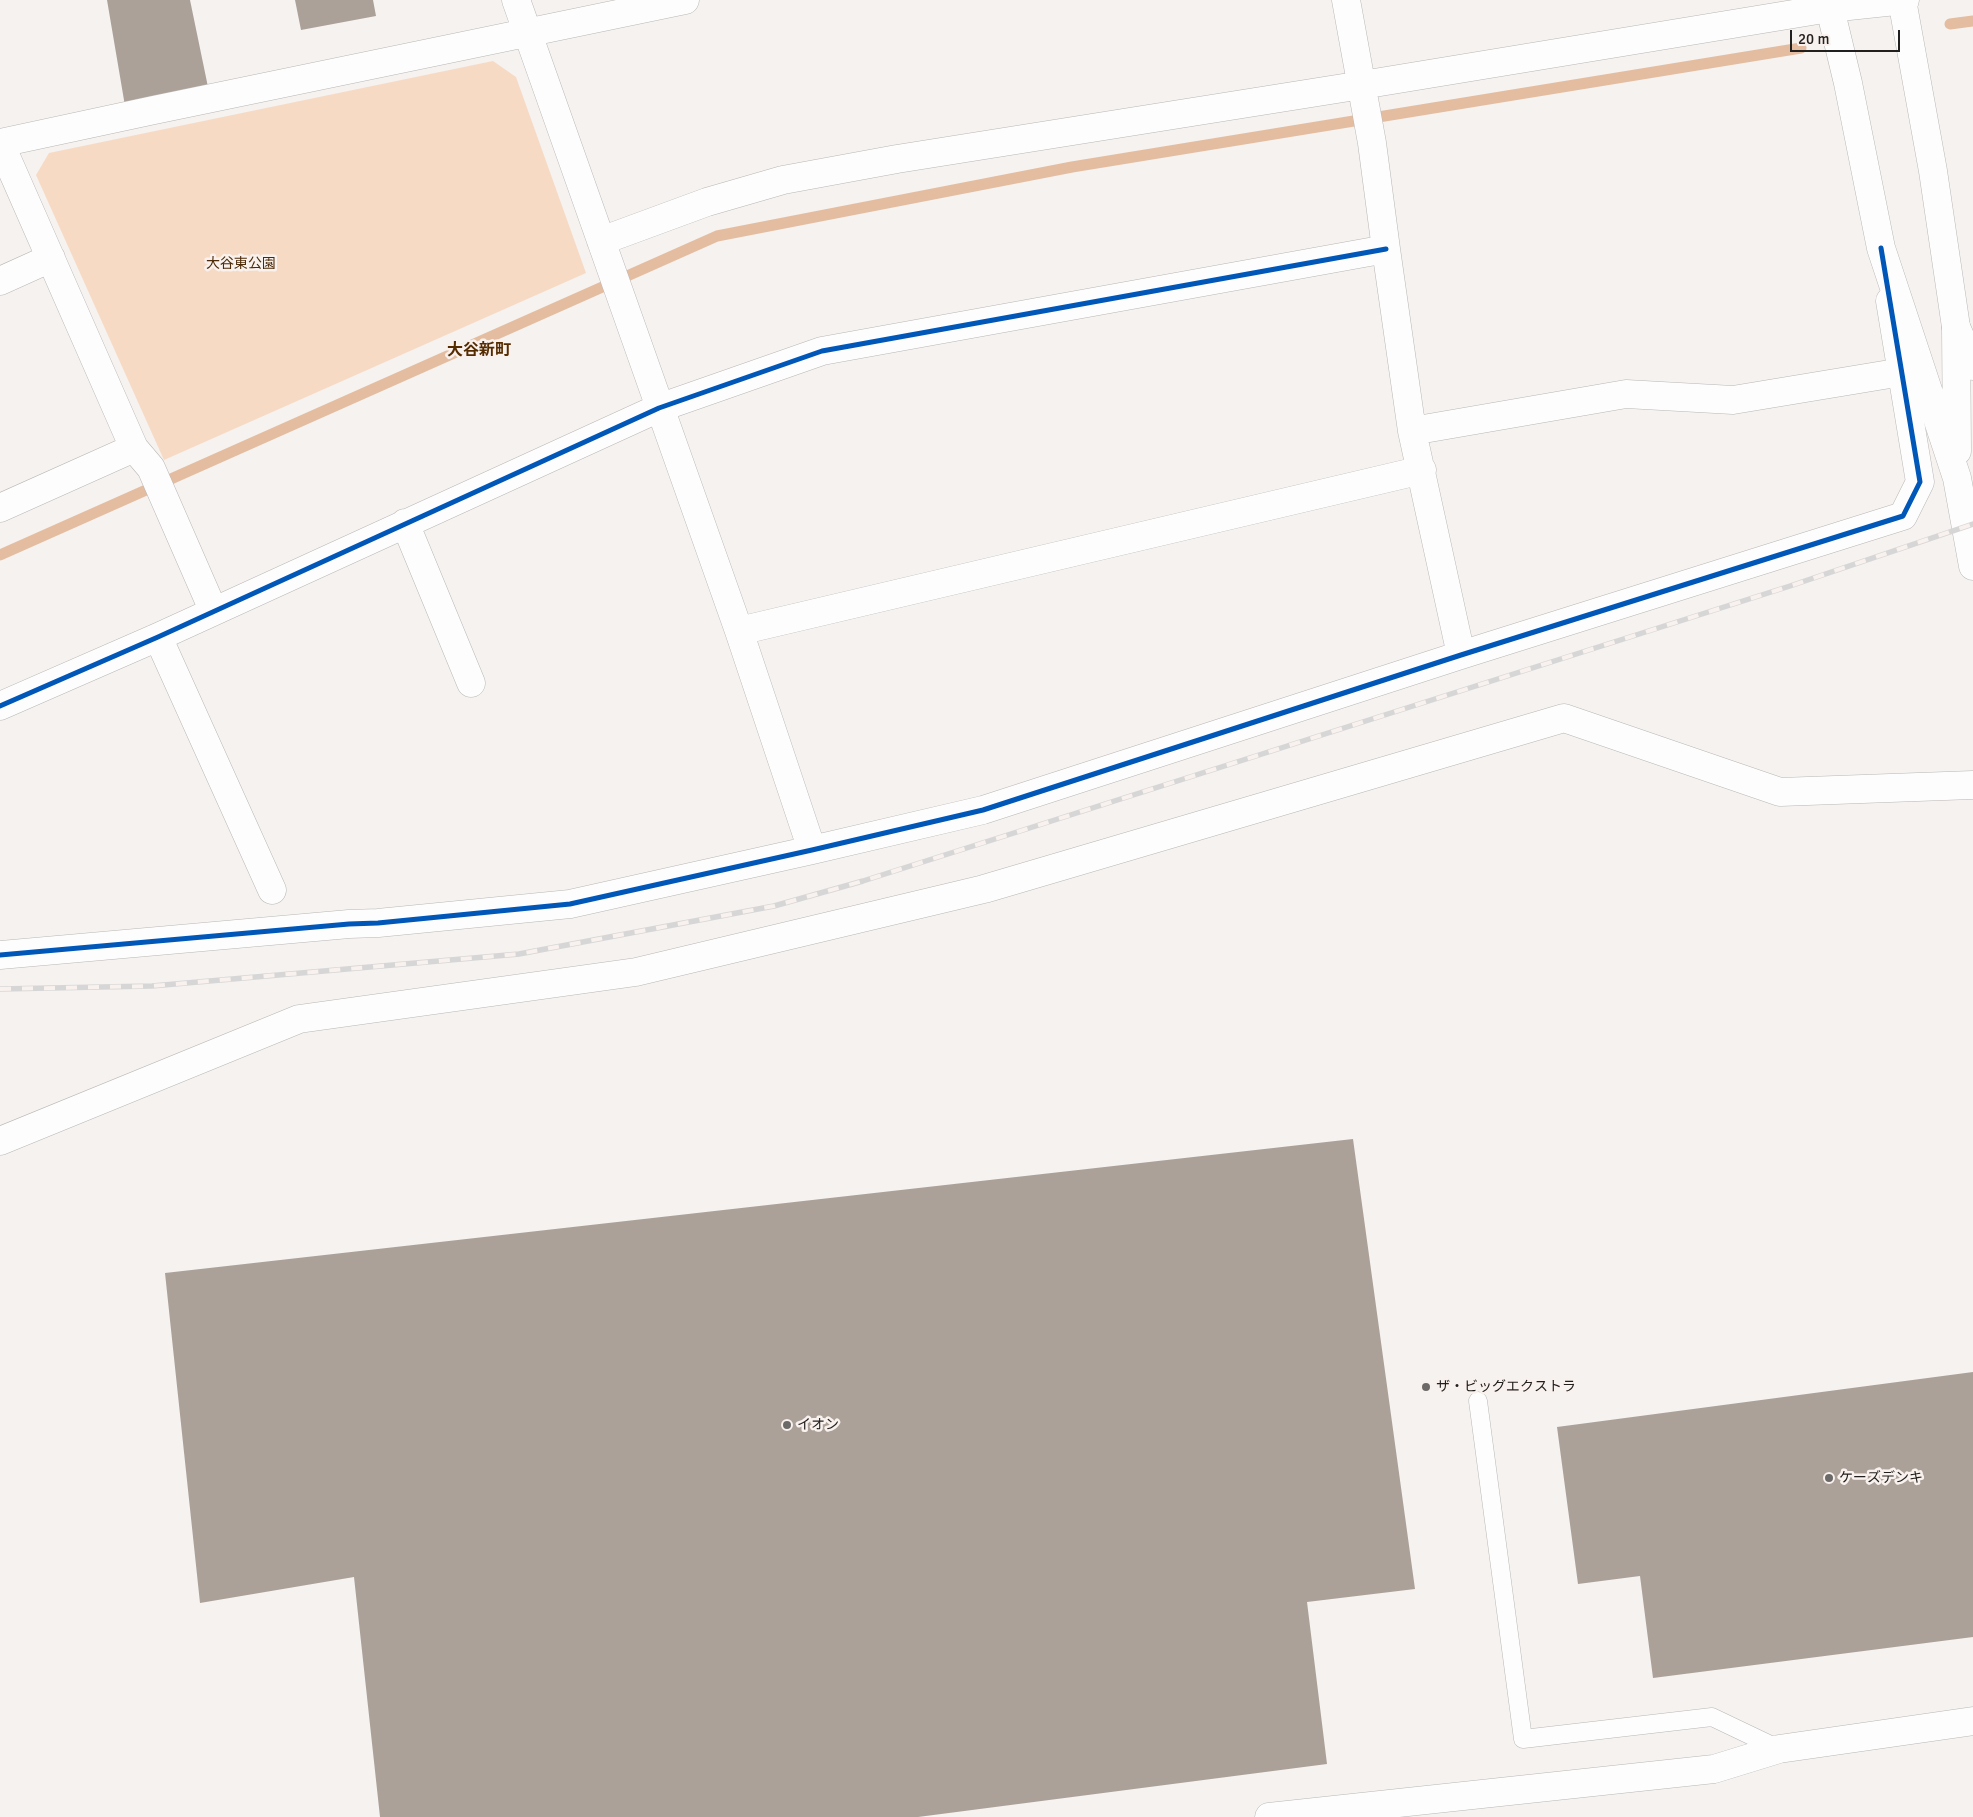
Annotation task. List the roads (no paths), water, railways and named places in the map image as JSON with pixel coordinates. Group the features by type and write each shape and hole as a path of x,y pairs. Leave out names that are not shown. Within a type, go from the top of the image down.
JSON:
{"street":[{"path":"516,0 739,630 812,850"},
{"path":"213,610 168,505 142,458 0,143 685,0"},
{"path":"1346,0 1372,143 1412,431 1461,655"},
{"path":"601,241 707,202 783,180 897,159 1363,94 1829,4 1903,0 1933,171 1956,327 1957,478"},
{"path":"0,955 349,924 378,924 570,904 812,850 983,810 1461,655 1903,516 1920,482 1881,248 1848,83 1829,4"},
{"path":"1881,248 1957,478 1973,566"},
{"path":"0,706 659,408 822,351 1386,249"},
{"path":"0,281 51,258"},
{"path":"1956,327 1973,366"},
{"path":"1412,431 1626,394 1733,400 1902,372"},
{"path":"0,508 142,458"},
{"path":"739,630 1422,470"},
{"path":"405,523 471,683"},
{"path":"158,636 272,890"},
{"path":"0,1142 299,1019 636,972 984,889 1564,718 1780,792 1973,785"},
{"path":"1269,1817 1714,1769 1780,1749 1973,1721"}],"lane":[{"path":"1478,1401 1523,1739 1712,1717 1780,1749"}],"waterway":[{"path":"1950,24 1973,21"},
{"path":"0,555 717,236 1072,167 1801,48"}],"railway":[{"path":"0,989 152,986 519,954 774,906 863,881 1790,586 1973,524"}],"place":[{"name":"ザ・ビッグエクストラ","path":"1426,1387"},
{"name":"イオン","path":"787,1425"},
{"name":"ケーズデンキ","path":"1829,1478"}],"district":[{"name":"大谷新町","path":"479,351"}],"park label":[{"name":"大谷東公園","path":"241,264"}]}
